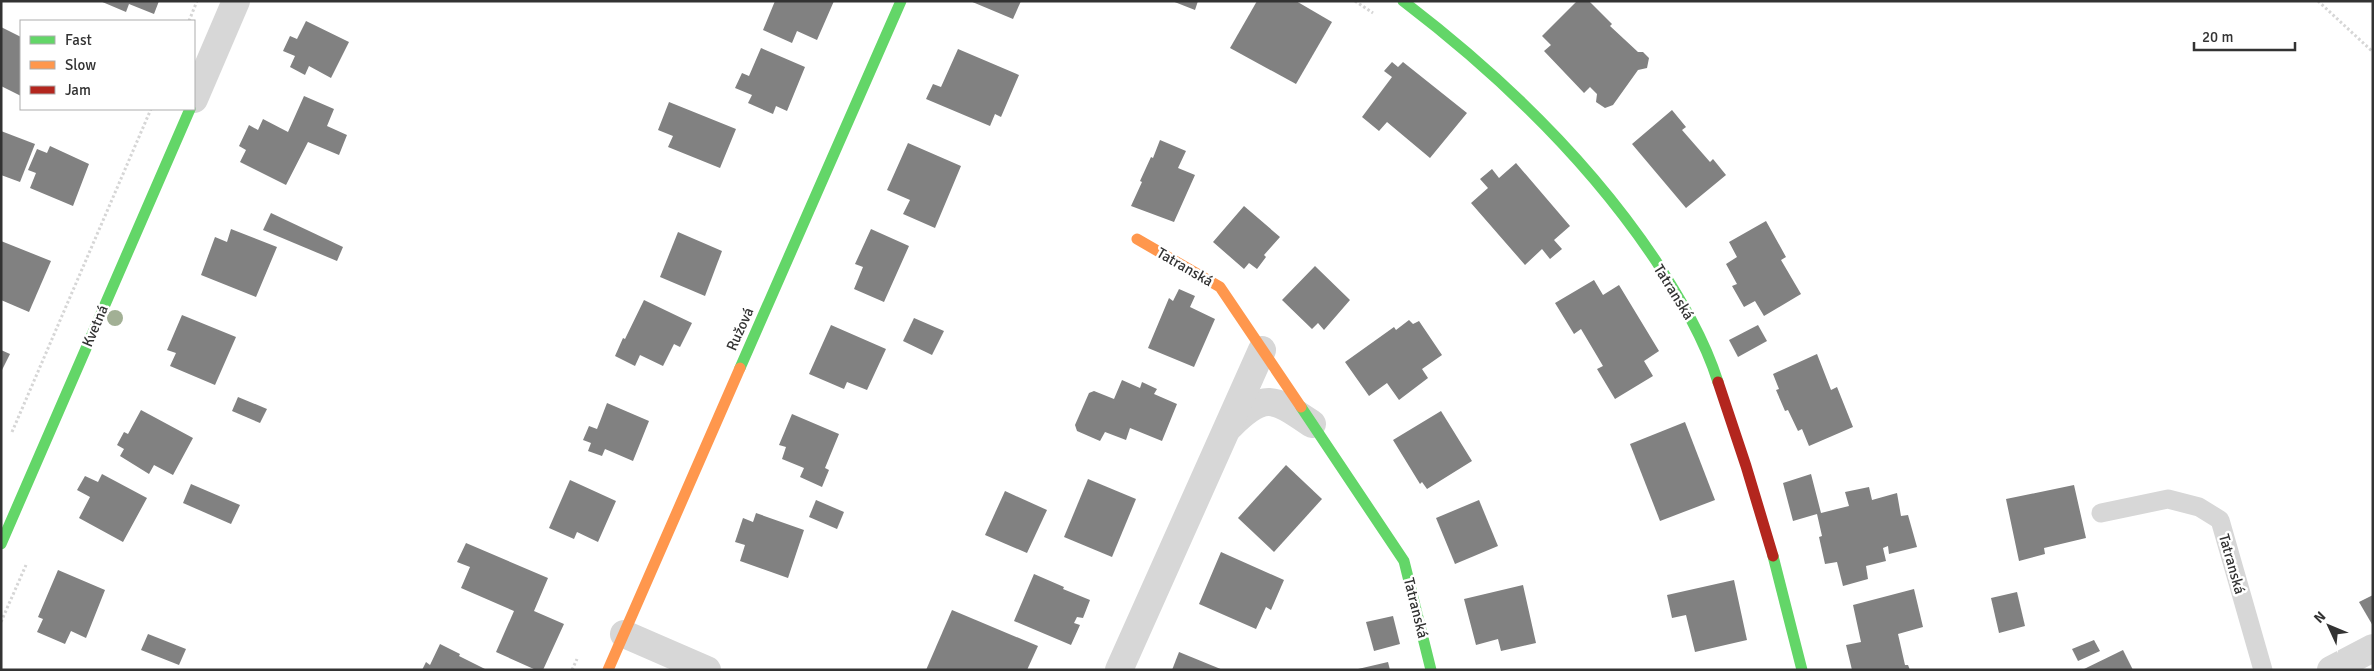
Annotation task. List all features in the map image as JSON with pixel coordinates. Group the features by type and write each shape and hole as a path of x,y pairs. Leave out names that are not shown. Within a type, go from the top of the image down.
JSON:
{"street":[{"path":"195,97 236,1"},
{"name":"Ružová","path":"608,670 900,1"},
{"name":"Tatranská","path":"1402,1 1444,31 1496,77 1608,192 1639,235 1699,332 1742,450 1802,670"},
{"name":"Kvetná","path":"1,544 190,110"},
{"name":"Tatranská","path":"1137,239 1220,287 1404,561 1431,670"},
{"path":"1119,670 1262,350"},
{"path":"1225,431 1257,403 1273,401 1312,424"},
{"path":"624,634 707,670"},
{"path":"2331,670 2373,648"}],"lane":[{"name":"Tatranská","path":"2102,513 2168,499 2199,507 2220,520 2263,670"}],"path":[{"path":"188,20 197,1"},
{"path":"1354,1 1380,17"},
{"path":"2318,1 2373,52"},
{"path":"9,440 151,110"}],"building":[{"path":"100,1 159,1 154,14 129,4 126,12"},
{"path":"775,1 834,1 817,40 797,31 792,43 763,30"},
{"path":"970,1 1021,1 1013,19"},
{"path":"1172,1 1198,1 1195,10"},
{"path":"1257,1 1296,1 1332,22 1296,84 1230,48"},
{"path":"1577,1 1589,1 1612,24 1610,26 1638,52 1643,52 1649,58 1647,68 1638,70 1613,105 1605,108 1596,102 1597,94 1590,87 1584,93 1544,51 1551,45 1542,36"},
{"path":"306,21 349,42 331,78 309,66 305,75 290,67 295,56 283,51 290,36 297,39"},
{"path":"1,27 20,36 20,96 1,86"},
{"path":"761,48 805,67 787,111 776,106 773,114 748,103 752,95 735,88 742,73 749,76"},
{"path":"958,49 1019,75 1001,117 995,114 990,126 926,99 933,84 941,87"},
{"path":"1392,62 1398,67 1403,62 1467,113 1430,158 1387,122 1379,131 1362,117 1392,77 1384,71"},
{"path":"304,96 334,109 327,126 347,135 339,155 308,142 286,185 240,162 246,150 239,146 249,125 258,130 263,119 288,132"},
{"path":"669,102 736,129 720,168 668,147 673,136 658,130"},
{"path":"1672,110 1686,127 1682,130 1710,162 1713,159 1726,175 1686,208 1632,144"},
{"path":"1,131 35,144 20,182 1,175"},
{"path":"1160,140 1186,151 1178,168 1195,175 1174,222 1131,206 1142,182 1140,181 1151,157 1153,158"},
{"path":"908,143 961,166 935,228 903,214 910,200 887,190"},
{"path":"50,146 89,164 73,206 30,188 36,173 28,170 37,149 47,153"},
{"path":"1516,163 1570,226 1554,240 1562,249 1550,259 1542,249 1525,265 1471,203 1488,188 1480,179 1492,169 1499,178"},
{"path":"1244,206 1280,237 1264,255 1266,257 1257,269 1249,263 1244,269 1213,242"},
{"path":"271,213 343,247 337,261 263,230"},
{"path":"1766,221 1786,257 1781,260 1801,294 1764,316 1755,301 1744,307 1732,286 1737,284 1726,264 1737,257 1729,242"},
{"path":"231,229 277,247 256,297 201,275 215,237 227,242"},
{"path":"871,229 909,246 884,302 854,289 863,267 855,264"},
{"path":"678,232 722,251 705,296 660,277"},
{"path":"1,241 51,261 29,312 1,300"},
{"path":"1315,266 1350,300 1324,330 1318,323 1312,329 1282,300"},
{"path":"1594,280 1603,295 1619,285 1659,351 1644,361 1653,376 1615,399 1597,369 1603,366 1581,329 1574,334 1555,303"},
{"path":"1179,289 1195,296 1190,307 1215,319 1194,367 1148,348 1169,298 1173,301"},
{"path":"644,300 692,323 680,347 674,344 663,366 640,355 635,366 615,356"},
{"path":"182,315 236,337 215,385 170,366 176,353 167,350"},
{"path":"914,318 944,331 932,355 903,341"},
{"path":"1409,320 1413,324 1419,321 1442,355 1422,369 1428,378 1399,400 1387,383 1369,396 1345,362 1394,327 1396,330"},
{"path":"831,325 886,349 867,390 847,382 844,389 809,374"},
{"path":"1758,325 1767,341 1738,357 1729,340"},
{"path":"1,350 10,354 1,372"},
{"path":"1817,354 1831,390 1837,387 1853,427 1809,446 1802,429 1798,431 1788,410 1785,411 1776,390 1779,389 1773,374"},
{"path":"1122,380 1140,388 1142,382 1157,389 1154,394 1177,404 1162,441 1130,428 1126,440 1105,432 1100,441 1077,431 1075,425 1089,393 1094,391 1114,399"},
{"path":"238,397 267,409 260,423 232,411"},
{"path":"607,403 649,421 633,461 605,449 602,456 588,451 591,443 583,440 589,426 597,429"},
{"path":"141,410 193,438 173,475 154,465 149,474 120,456 124,449 117,445 124,432 128,434"},
{"path":"1441,411 1472,461 1427,489 1422,482 1420,484 1393,440"},
{"path":"792,414 839,434 825,468 829,470 822,487 800,477 804,468 782,459 786,447 779,445"},
{"path":"1685,422 1715,500 1660,521 1630,444"},
{"path":"1286,465 1322,499 1274,552 1238,518"},
{"path":"102,474 147,498 123,542 79,518 90,497 77,490 85,476 98,482"},
{"path":"1811,474 1821,513 1849,506 1845,492 1869,487 1872,500 1897,493 1901,516 1908,515 1917,547 1889,554 1888,546 1883,548 1886,561 1866,566 1868,579 1843,586 1837,562 1825,564 1819,537 1822,536 1817,514 1793,521 1783,483"},
{"path":"1088,479 1136,499 1112,557 1064,537"},
{"path":"570,480 616,501 598,542 577,532 574,539 549,528"},
{"path":"191,484 240,505 231,524 183,503"},
{"path":"2074,485 2086,538 2044,548 2045,554 2019,561 2006,499"},
{"path":"1005,491 1047,510 1027,553 985,535"},
{"path":"816,500 844,512 837,529 809,517"},
{"path":"1479,500 1498,546 1455,564 1436,518"},
{"path":"756,513 804,530 788,578 740,561 745,545 735,542 743,518 753,522"},
{"path":"466,543 548,578 534,611 564,624 543,670 536,670 496,652 514,611 461,588 470,567 457,562"},
{"path":"1221,552 1284,580 1271,610 1266,607 1256,629 1199,604"},
{"path":"58,570 105,590 86,638 71,631 65,644 37,632 43,619 38,617"},
{"path":"1034,574 1090,600 1083,618 1077,617 1074,623 1080,625 1071,645 1014,621"},
{"path":"1734,580 1747,640 1695,652 1686,615 1672,618 1667,595"},
{"path":"1523,585 1536,643 1501,651 1498,639 1476,645 1464,599"},
{"path":"1914,589 1923,627 1898,634 1905,665 1908,665 1910,670 1852,670 1846,645 1861,642 1853,605"},
{"path":"2017,592 2025,626 1999,633 1991,598"},
{"path":"2373,595 2373,626 2359,602"},
{"path":"952,610 1038,646 1027,670 926,670"},
{"path":"1393,616 1400,644 1374,651 1366,622"},
{"path":"148,634 186,649 179,665 141,650"},
{"path":"2094,640 2100,651 2078,661 2072,649"},
{"path":"440,644 487,670 422,670 426,662 430,665"},
{"path":"2123,650 2133,670 2082,670"},
{"path":"1179,652 1223,670 1172,670"},
{"path":"1388,662 1390,670 1358,670 1358,669"}],"traffic: fast":[{"path":"740,368 901,1"},
{"path":"1403,1 1474,58 1508,89 1572,153 1601,188 1630,224 1674,290 1699,335 1718,382"},
{"path":"1,544 190,110"},
{"path":"1301,407 1404,561 1431,670"},
{"path":"1773,556 1802,670"}],"traffic: slow":[{"path":"1137,239 1220,287 1301,407"},
{"path":"608,670 740,368"}],"traffic: jam":[{"path":"1718,382 1773,556"}]}
